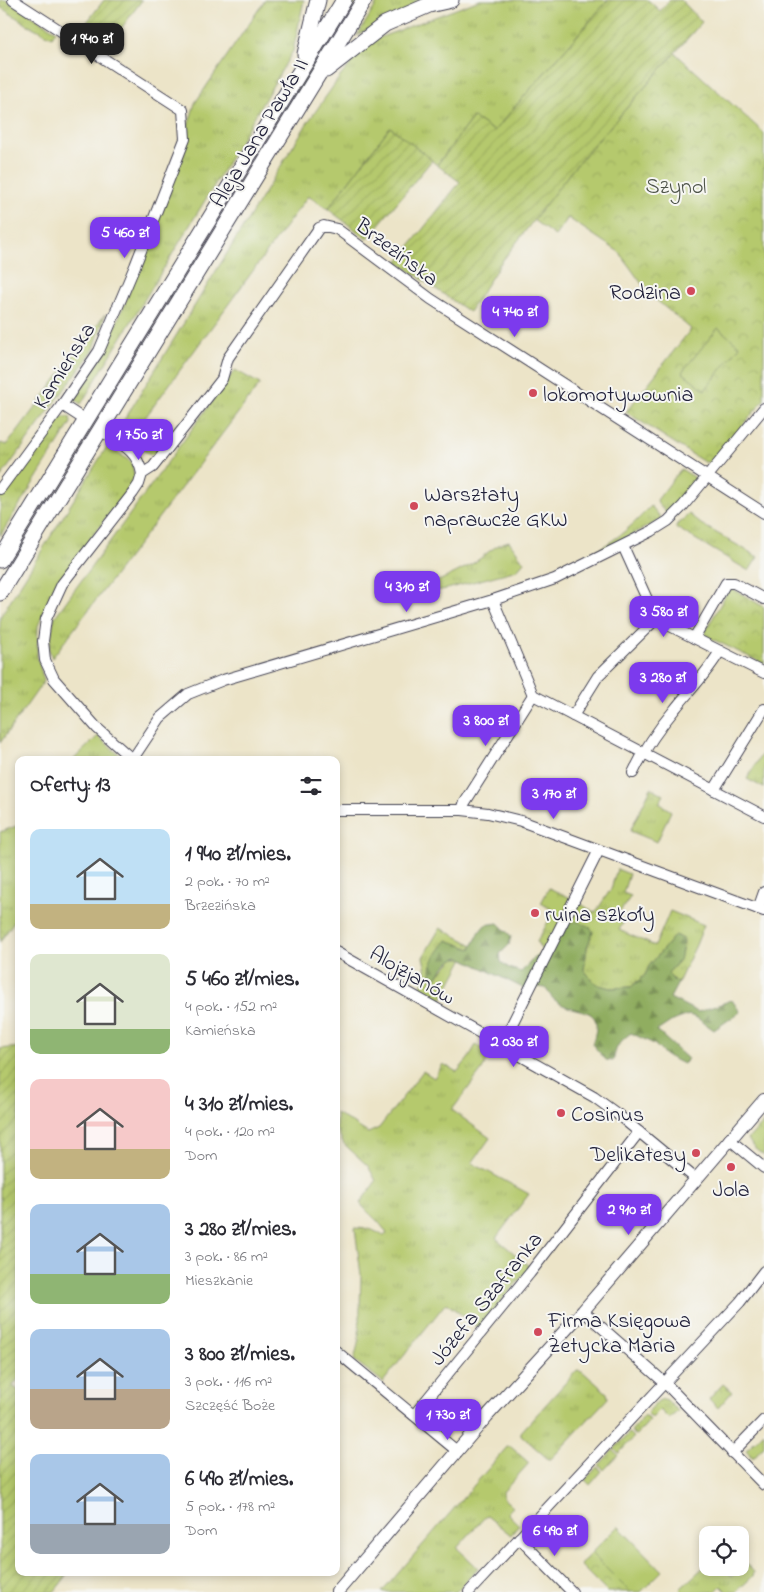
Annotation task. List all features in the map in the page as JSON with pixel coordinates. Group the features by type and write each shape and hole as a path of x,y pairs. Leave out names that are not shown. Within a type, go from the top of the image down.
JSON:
{"main road":[{"path":"301,70 318,0"},
{"name":"Aleja Jana Pawła II","path":"0,560 344,0"},
{"name":"Aleja Jana Pawła II","path":"0,594 364,0"},
{"path":"316,79 384,24 430,5 451,0"}],"street":[{"name":"Kamieńska","path":"0,489 99,351 136,266 184,139 183,110 13,0"},
{"name":"Brzezińska","path":"142,474 153,467 222,380 228,358 319,228 324,226 337,228 431,299 764,513"},
{"path":"62,405 85,420"},
{"path":"135,756 160,718 188,694 223,680 493,600 555,579 652,531 668,521 683,506 764,408"},
{"path":"100,430 136,455 142,474 139,484 133,493 62,584 46,618 43,641 45,660 54,678 97,728 128,756"},
{"path":"623,546 656,619 764,672"},
{"path":"694,638 726,584 734,583 764,599"},
{"path":"493,600 533,695 764,816"},
{"path":"574,716 598,676 656,619"},
{"path":"632,773 643,753 673,711 720,651"},
{"path":"462,810 533,695"},
{"path":"714,790 764,710"},
{"path":"340,810 462,810 488,813 521,821 761,910 764,892"},
{"path":"504,1040 599,850"},
{"name":"Alojzjanów","path":"340,954 594,1097 640,1132 696,1179"},
{"path":"337,1592 457,1452 583,1311 764,1100"},
{"name":"Józefa Szafranka","path":"414,1415 530,1273 640,1132"},
{"path":"729,1139 764,1168"},
{"path":"469,1592 740,1302 764,1270"},
{"path":"583,1311 665,1383 764,1486"},
{"path":"340,1354 457,1452"},
{"path":"732,1452 764,1420"},
{"path":"520,1538 572,1592"}],"green space":[{"path":"0,0 6,0 56,31 52,37 28,25 0,7"},
{"path":"104,0 142,0 104,52 77,35"},
{"path":"265,0 304,0 293,51 215,184 81,404 73,398 106,349 163,209 195,103"},
{"path":"351,0 357,0 261,154 259,152"},
{"path":"379,0 431,0 357,36"},
{"path":"480,0 608,0 494,131 473,117 437,165 390,127 328,209 308,196 136,430 161,448 152,455 116,433 308,122 339,78 368,42"},
{"path":"608,0 648,0 660,11 670,0 681,0 702,22 572,170 500,264 469,312 397,262 460,182 437,165 473,117 494,131"},
{"name":"Szynol","path":"675,53 764,133 764,400 713,462 704,462 626,412 691,329 649,294 619,252 568,218 555,236 533,220 572,170"},
{"path":"390,127 432,160 367,239 328,209"},
{"path":"105,314 94,349 0,478 0,443 7,445"},
{"path":"718,328 740,346 705,390 682,372"},
{"path":"235,370 260,384 52,658 49,650 54,618"},
{"path":"61,417 70,417 71,423 0,536 0,495 40,439"},
{"path":"108,445 132,463 135,480 56,584 38,626 37,656 44,681 0,743 0,617"},
{"path":"681,469 694,477 696,481 668,515 658,504 657,500"},
{"path":"651,506 662,519 555,574 553,571 606,545 633,524"},
{"path":"689,514 701,524 758,557 749,571 675,527"},
{"path":"509,541 524,562 517,570 447,589 408,595 464,568 499,545"},
{"path":"729,589 733,589 764,607 764,664 704,635"},
{"path":"98,736 120,756 77,756"},
{"path":"761,755 764,757 764,788 747,779"},
{"path":"651,788 664,795 659,803 671,811 657,842 630,831"},
{"path":"15,826 15,920 0,942 0,832"},
{"path":"617,869 629,874 623,893 631,896 615,919 623,923 619,930 655,946 670,911 704,925 678,983 668,973 680,960 684,940 675,935 649,966 645,975 631,987 610,988 599,985 584,970 587,948 593,931 568,925 563,934 542,951 537,942 554,911 541,903 549,888 575,900 595,913 611,889"},
{"path":"576,921 590,927 593,931 587,948 584,970 599,985 610,988 631,987 645,975 649,966 675,935 684,940 680,960 668,973 678,983 670,998 698,1012 732,1000 740,1012 714,1030 697,1018 689,1015 672,1021 657,1031 688,1059 683,1064 665,1055 654,1044 631,1033 619,1044 613,1061 606,1060 592,1044 596,1030 596,1021 593,1016 587,1012 563,1005 554,999 545,988 538,987 526,992 521,987 460,957 449,962 435,980 432,979 432,963 447,940 471,949 485,925 498,923 511,936 509,945 500,954 501,962 509,968 521,972 535,957 563,934 568,925"},
{"path":"440,928 473,945 472,950 447,940 437,976 455,958 464,958 441,1001 419,989 427,975 423,957"},
{"path":"476,1045 491,1053 482,1070 452,1110 490,1138 472,1163 529,1194 496,1238 530,1267 479,1328 446,1303 383,1382 354,1360 359,1340 361,1275 355,1228 370,1229 383,1235 387,1234 360,1203 376,1181 368,1166 344,1144 340,1136 340,1116 368,1133 379,1128 423,1071 434,1078 443,1064 457,1072 468,1059"},
{"path":"15,1047 15,1383 13,1386 15,1388 15,1576 67,1576 54,1592 0,1592 0,1049"},
{"path":"764,1122 764,1156 753,1147 748,1139"},
{"path":"577,1370 582,1371 607,1393 608,1398 551,1459 548,1459 521,1435 521,1432"},
{"path":"723,1384 732,1392 718,1408 709,1399"},
{"path":"667,1400 678,1411 669,1419 660,1410 652,1418 647,1413 658,1401"},
{"path":"645,1415 650,1420 636,1436 631,1431"},
{"path":"764,1432 764,1446 753,1458 746,1450"},
{"path":"629,1433 634,1437 619,1453 614,1449"},
{"path":"507,1447 511,1447 529,1463 503,1492 503,1498 513,1507 507,1513 519,1525 511,1535 487,1516 484,1518 457,1548 478,1568 456,1592 382,1592"},
{"path":"613,1450 618,1455 604,1470 599,1465"},
{"path":"597,1467 602,1471 590,1485 585,1480"},
{"path":"618,1526 662,1571 641,1592 630,1592 591,1553"},
{"path":"591,1553 630,1592 607,1592 580,1565"},
{"path":"749,1567 754,1572 753,1576 736,1592 727,1592 721,1586 715,1592 683,1592 680,1589 699,1571 699,1576 749,1576"}],"place":[{"name":"Rodzina","path":"691,291"},
{"name":"lokomotywownia","path":"533,393"},
{"name":"Warsztaty naprawcze GKW","path":"414,506"},
{"name":"ruina szkoły","path":"535,913"},
{"name":"Cosinus","path":"561,1113"},
{"name":"Delikatesy","path":"696,1153"},
{"name":"Jola","path":"731,1167"},
{"name":"Firma Księgowa Żetycka Maria","path":"538,1332"}]}
